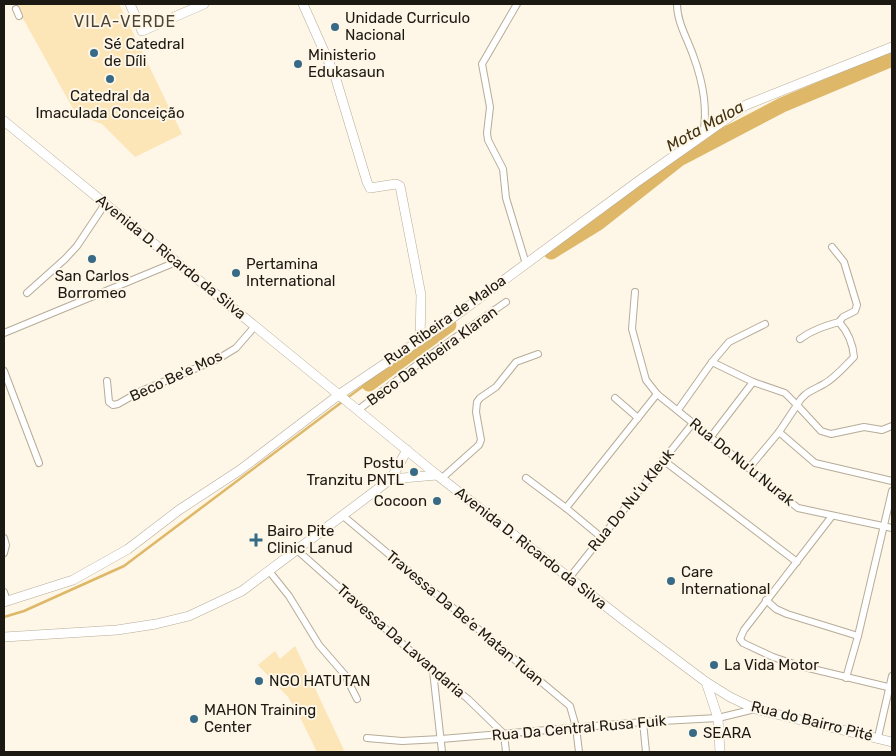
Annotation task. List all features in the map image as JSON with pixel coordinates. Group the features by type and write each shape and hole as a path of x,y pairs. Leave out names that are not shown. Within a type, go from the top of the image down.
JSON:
{"street":[{"path":"130,4 142,32 204,4"},
{"path":"303,4 335,76 366,182 370,188 396,184 400,186 421,295 420,340"},
{"path":"517,4 482,64 490,107 488,140 503,169 506,198 526,264"},
{"path":"676,4 678,17 693,55 700,80 704,110 703,134"},
{"path":"16,10 19,16"},
{"name":"Rua Ribeira de Maloa","path":"5,598 73,580 128,549 179,510 240,470 341,397 370,372 420,340 703,134 746,105 892,47"},
{"name":"Avenida D. Ricardo da Silva","path":"4,121 439,477 706,682"},
{"path":"27,293 66,259 105,204"},
{"path":"800,339 824,326 839,322 843,317 854,311 856,305 844,262 832,247"},
{"path":"4,333 176,262"},
{"path":"566,508 657,394 646,380 633,334 632,322 635,292"},
{"name":"Beco Da Ribeira Klaran","path":"357,409 506,302"},
{"path":"749,468 779,432 801,397 808,391 824,384 854,357 853,347 844,327 839,322"},
{"path":"678,410 712,362 729,342 765,324"},
{"name":"Beco Be'e Mos","path":"107,381 109,402 113,405 118,404 139,392 218,359 236,348 256,326"},
{"path":"391,479 439,477 479,445 482,440 476,408 480,398 496,387 516,362 538,354"},
{"path":"712,362 753,382 785,392 821,431 831,434 864,427 882,430 892,426"},
{"path":"4,372 39,463"},
{"path":"710,438 753,382"},
{"name":"Rua Do Nu’u Nurak","path":"657,394 798,508 892,528"},
{"path":"616,398 638,418"},
{"name":"Rua Do Nu’u Kleuk","path":"570,577 693,423"},
{"path":"779,432 815,463 892,481"},
{"path":"4,637 117,630 156,624 189,616 242,591 391,479 408,450"},
{"path":"664,460 796,562"},
{"path":"526,478 602,537"},
{"path":"846,678 858,636 892,491"},
{"name":"Travessa Da Be’e Matan Tuan","path":"342,515 570,706 576,728 579,752"},
{"path":"832,516 766,600 740,635 740,639 743,643 773,657 846,678 891,688"},
{"path":"4,538 6,545 4,553"},
{"name":"Travessa Da Lavandaria","path":"297,550 432,671 468,698 504,734"},
{"path":"269,571 289,596 319,645 344,675 356,699"},
{"path":"766,600 776,609 787,614 858,636"},
{"path":"432,671 442,752"},
{"path":"878,738 891,688 892,676"},
{"path":"706,682 718,718 720,752"},
{"name":"Rua do Bairro Pité","path":"706,682 755,709 892,742"},
{"name":"Rua Da Central Rusa Fuik","path":"367,738 402,741 441,739 643,722 718,718 755,709"},
{"path":"643,722 646,752"},
{"path":"504,734 506,752"}],"shaded area":[{"path":"15,4 119,4 182,134 135,157 102,124 76,114"},
{"path":"295,646 344,750 339,752 317,752 288,697 258,665 275,651 280,659"}],"waterway":[{"name":"Mota Maloa","path":"715,132 892,54"},
{"name":"Mota Maloa","path":"551,252 598,223 679,159 782,105 892,59"},
{"name":"Mota Maloa","path":"369,384 449,325"},
{"name":"Mota Maloa","path":"347,398 411,351"},
{"path":"4,617 24,611 124,566 342,402"}],"place":[{"name":"Unidade Curriculo Nacional","path":"335,27"},
{"name":"Sé Catedral de Díli","path":"94,53"},
{"name":"Ministerio Edukasaun","path":"298,64"},
{"name":"Catedral da Imaculada Conceição","path":"110,79"},
{"name":"San Carlos Borromeo","path":"92,259"},
{"name":"Pertamina International","path":"236,273"},
{"name":"Postu Tranzitu PNTL","path":"414,472"},
{"name":"Cocoon","path":"437,501"},
{"name":"Bairo Pite Clinic Lanud","path":"256,540"},
{"name":"Care International","path":"671,581"},
{"name":"La Vida Motor","path":"714,665"},
{"name":"NGO HATUTAN","path":"259,681"},
{"name":"MAHON Training Center","path":"194,719"},
{"name":"SEARA","path":"693,733"}],"district":[{"name":"VILA-VERDE","path":"125,21"}]}
